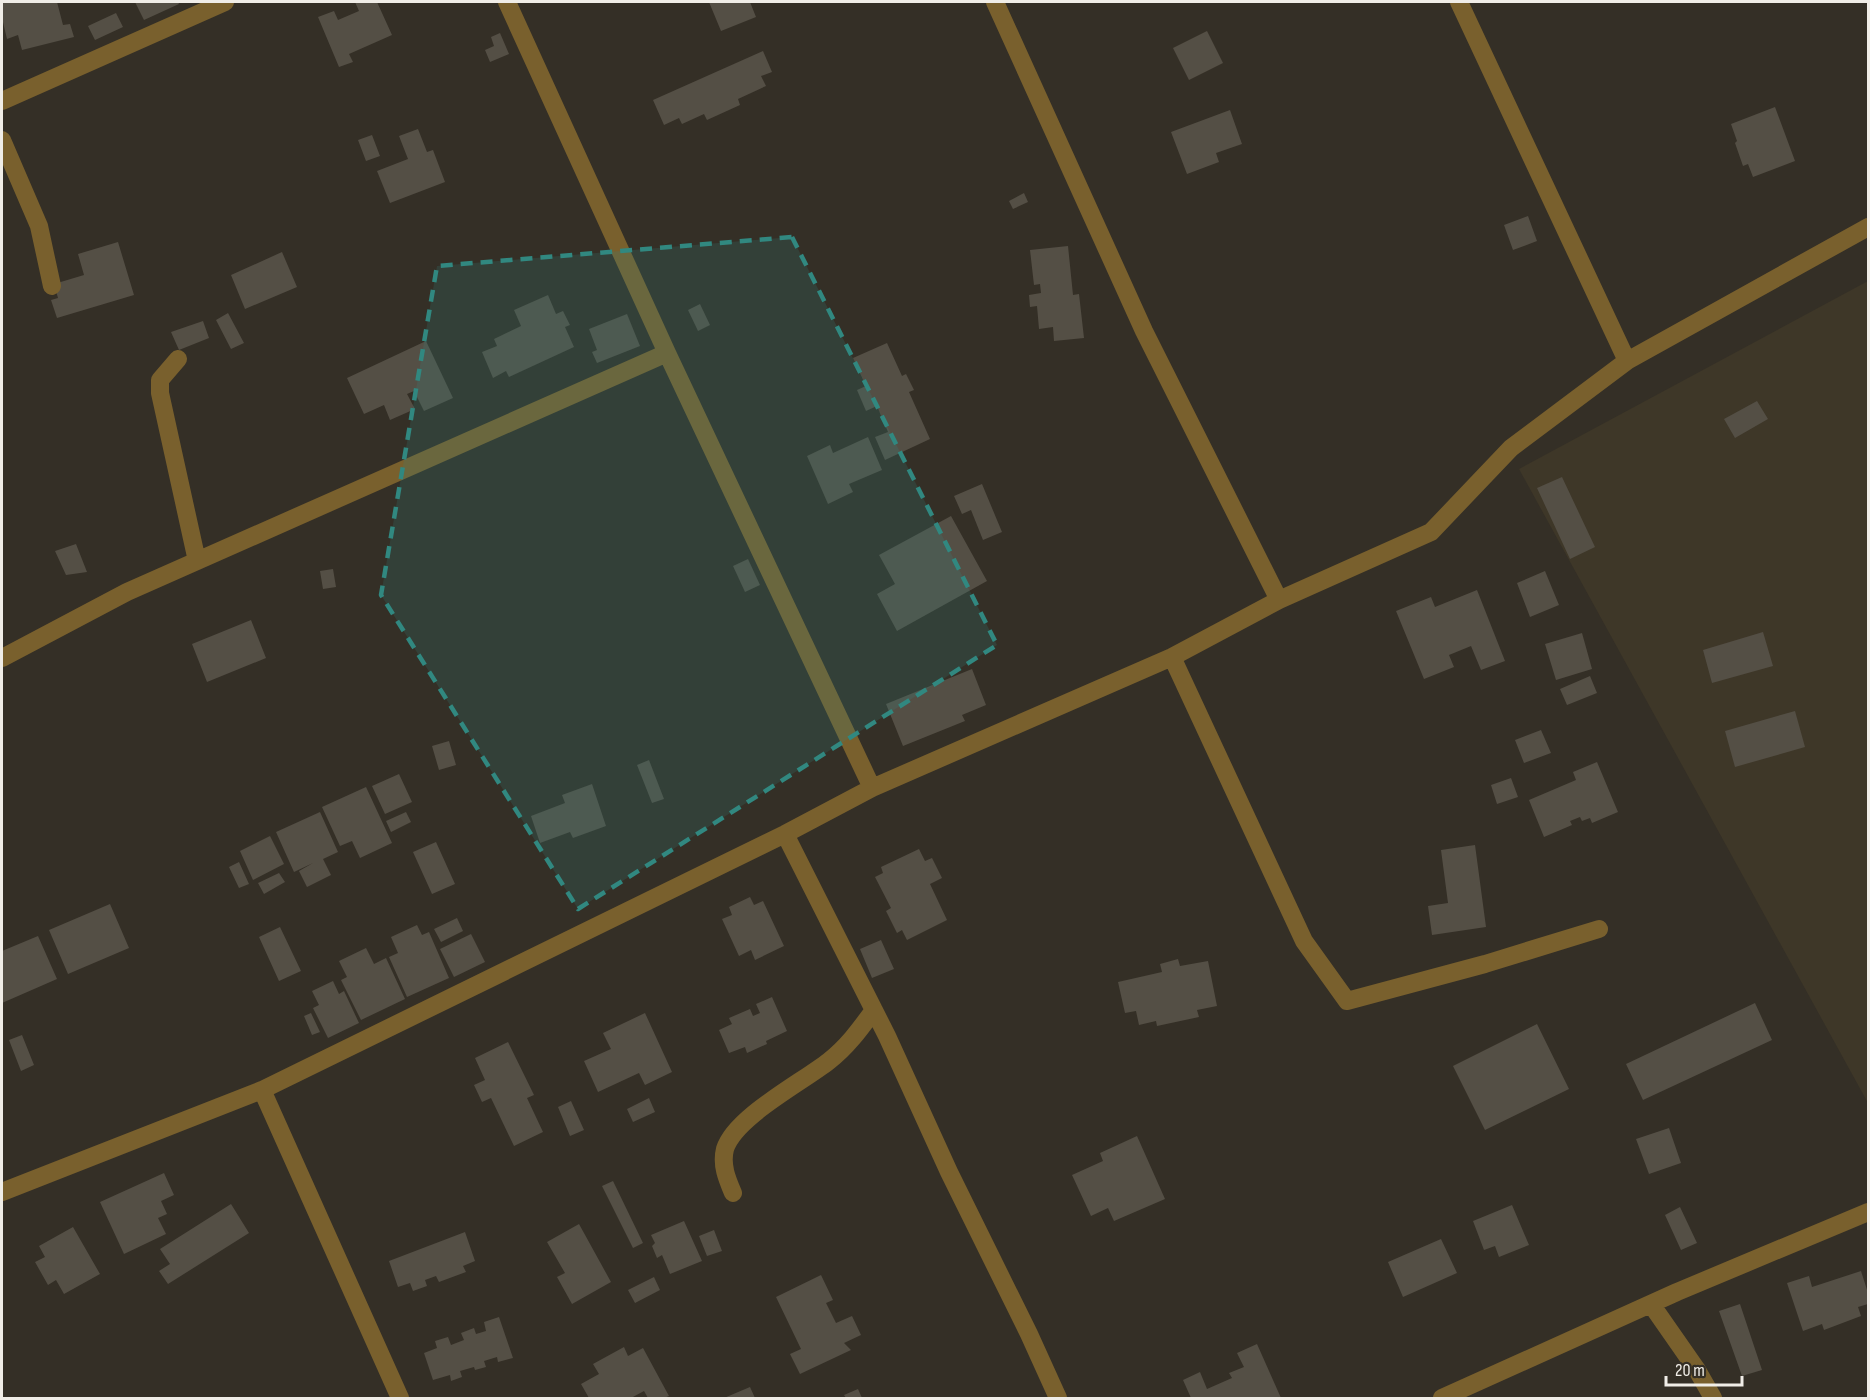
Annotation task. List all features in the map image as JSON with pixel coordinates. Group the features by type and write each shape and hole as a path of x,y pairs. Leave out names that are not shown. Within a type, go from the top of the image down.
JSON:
{"street":[{"path":"2,100 225,2"},
{"path":"507,2 667,353 872,788"},
{"path":"995,2 1143,331 1279,600"},
{"path":"1459,2 1627,361"},
{"path":"2,140 39,226 52,286"},
{"path":"2,1192 262,1090 785,834 872,788 1172,657 1279,600 1431,532 1511,448 1627,361 1869,227"},
{"path":"2,658 127,592 667,353"},
{"path":"178,359 160,380 160,393 197,561"},
{"path":"1172,657 1304,941 1347,1001 1485,964 1599,928"},
{"path":"785,834 874,1010 949,1172 1029,1334 1056,1398"},
{"path":"733,1193 724,1170 725,1148 740,1124 830,1060 854,1039 874,1010"},
{"path":"262,1090 399,1398"},
{"path":"1442,1398 1651,1304 1869,1212"},
{"path":"1651,1304 1697,1370 1713,1398"}],"highlighted area":[{"path":"792,237 997,645 578,909 381,595 437,266"}],"shaded area":[{"path":"1868,281 1868,1103 1519,469"}],"building":[{"path":"2,2 57,2 63,25 70,24 74,37 22,50 18,35 7,39 2,18"},
{"path":"135,2 178,2 179,4 144,20"},
{"path":"355,2 377,2 392,35 349,54 353,62 339,67 318,17 334,11 338,20 359,11"},
{"path":"709,2 750,2 756,17 721,31"},
{"path":"116,13 123,27 95,40 88,26"},
{"path":"1207,31 1223,63 1189,80 1173,48"},
{"path":"500,33 509,54 490,62 485,50 494,46 491,37"},
{"path":"763,51 772,72 761,76 766,86 738,99 740,105 707,120 704,114 682,124 679,118 664,125 653,100"},
{"path":"1775,107 1795,161 1753,177 1748,164 1743,166 1731,124"},
{"path":"1230,110 1242,144 1216,153 1219,162 1187,174 1171,132"},
{"path":"418,129 427,152 433,150 445,182 390,203 377,171 408,159 399,136"},
{"path":"372,135 380,156 366,161 358,140"},
{"path":"1024,193 1028,202 1013,209 1009,201"},
{"path":"1528,216 1537,241 1513,250 1504,225"},
{"path":"118,242 134,295 57,318 51,300 58,298 54,284 84,275 78,254"},
{"path":"1068,246 1073,295 1079,294 1084,338 1054,341 1053,327 1039,329 1037,306 1030,307 1029,295 1041,293 1040,284 1034,285 1030,250"},
{"path":"282,252 297,287 245,309 231,275"},
{"path":"548,295 556,314 563,311 570,325 565,327 574,347 509,377 506,371 493,378 482,352 497,346 494,339 521,326 514,310"},
{"path":"700,304 710,325 698,331 688,310"},
{"path":"228,313 244,343 231,349 216,320"},
{"path":"627,314 640,346 597,363 592,352 597,350 589,329"},
{"path":"203,321 209,338 179,350 171,332"},
{"path":"426,341 453,398 424,411 414,391 407,394 415,409 390,420 384,405 364,414 347,378"},
{"path":"887,343 902,376 906,374 914,390 909,392 930,439 885,460 875,437 888,432 877,406 866,411 857,390 866,386 853,358"},
{"path":"1757,401 1768,419 1735,438 1724,419"},
{"path":"868,437 882,470 849,484 853,492 828,504 807,456 830,445 833,453"},
{"path":"1562,477 1595,547 1570,559 1537,488"},
{"path":"982,484 1002,532 983,540 971,510 962,514 954,496"},
{"path":"951,516 987,581 897,631 877,594 895,584 879,555"},
{"path":"76,544 87,572 66,575 55,551"},
{"path":"748,559 760,585 745,592 733,566"},
{"path":"333,569 336,587 323,589 320,571"},
{"path":"1545,571 1559,605 1530,617 1517,583"},
{"path":"1477,590 1505,661 1481,670 1471,646 1449,655 1454,667 1424,679 1396,611 1431,597 1435,607"},
{"path":"251,620 266,658 207,682 192,644"},
{"path":"1763,632 1773,666 1712,683 1703,650"},
{"path":"1582,633 1592,669 1556,680 1545,644"},
{"path":"972,669 986,705 962,715 965,721 903,746 886,704"},
{"path":"1590,676 1597,693 1567,705 1560,689"},
{"path":"1795,711 1805,747 1735,767 1725,731"},
{"path":"1541,730 1551,753 1524,763 1515,740"},
{"path":"449,741 456,765 439,770 432,746"},
{"path":"649,760 664,799 652,803 637,765"},
{"path":"1597,762 1618,812 1592,823 1590,818 1582,821 1580,817 1570,821 1572,825 1544,837 1529,800 1576,780 1573,772"},
{"path":"399,774 412,802 385,814 372,786"},
{"path":"1511,778 1518,797 1497,804 1491,785"},
{"path":"592,784 606,826 573,838 570,832 540,843 531,816 565,803 562,795"},
{"path":"366,787 392,843 360,858 352,841 340,846 322,807"},
{"path":"320,812 338,852 323,859 331,875 307,887 299,871 313,863 294,872 276,832"},
{"path":"406,812 411,822 391,832 386,821"},
{"path":"270,836 284,864 253,880 240,851"},
{"path":"436,842 455,884 432,894 413,852"},
{"path":"1475,845 1486,927 1432,935 1428,906 1448,903 1441,850"},
{"path":"919,849 925,861 932,858 942,878 930,884 947,920 907,940 902,930 897,933 886,911 891,908 875,877 883,873 881,867"},
{"path":"239,862 249,884 239,888 229,867"},
{"path":"279,873 285,882 264,894 258,883"},
{"path":"750,897 754,905 763,901 784,946 755,960 751,950 739,956 722,919 732,915 729,907"},
{"path":"110,904 129,948 68,974 49,930"},
{"path":"457,918 463,931 441,942 434,929"},
{"path":"417,925 422,935 429,932 449,978 407,997 389,957 398,953 391,937"},
{"path":"280,927 301,971 279,981 259,937"},
{"path":"471,934 485,962 454,977 440,949"},
{"path":"38,936 57,979 2,1003 2,951"},
{"path":"881,940 894,969 872,978 860,949"},
{"path":"366,948 374,964 386,958 405,999 361,1020 341,980 347,977 339,961"},
{"path":"1178,959 1180,966 1208,961 1217,1006 1197,1010 1199,1017 1157,1026 1156,1021 1139,1025 1136,1011 1125,1013 1118,982 1162,972 1160,964"},
{"path":"333,981 339,994 344,991 359,1023 328,1038 313,1008 319,1005 312,991"},
{"path":"772,997 787,1031 747,1053 745,1047 729,1053 719,1030 732,1024 729,1018 750,1009 753,1016 760,1013 756,1004"},
{"path":"1755,1003 1772,1040 1643,1100 1626,1064"},
{"path":"311,1013 320,1032 312,1035 304,1016"},
{"path":"645,1013 672,1072 645,1085 639,1073 598,1092 584,1061 611,1049 603,1033"},
{"path":"1537,1024 1569,1089 1485,1130 1453,1066"},
{"path":"22,1035 34,1065 21,1071 9,1040"},
{"path":"508,1042 534,1095 527,1098 543,1132 514,1146 491,1098 482,1102 474,1085 485,1080 475,1058"},
{"path":"649,1098 655,1112 633,1122 627,1109"},
{"path":"571,1101 584,1130 570,1136 558,1107"},
{"path":"1669,1128 1681,1163 1649,1174 1636,1139"},
{"path":"1137,1136 1165,1199 1114,1221 1108,1208 1091,1216 1072,1175 1103,1161 1100,1153"},
{"path":"164,1173 174,1195 161,1201 167,1214 158,1218 166,1234 124,1254 100,1202"},
{"path":"613,1181 643,1243 633,1248 602,1186"},
{"path":"231,1204 249,1233 168,1284 159,1271 170,1264 160,1249"},
{"path":"1512,1205 1529,1245 1499,1257 1495,1246 1484,1250 1473,1221"},
{"path":"1680,1207 1697,1243 1681,1250 1665,1215"},
{"path":"684,1221 702,1261 670,1274 662,1255 657,1258 652,1246 655,1243 651,1235"},
{"path":"579,1224 611,1282 572,1304 557,1277 565,1273 547,1242"},
{"path":"73,1227 100,1274 64,1294 56,1280 48,1285 35,1262 45,1257 39,1246"},
{"path":"714,1230 722,1251 707,1256 699,1236"},
{"path":"465,1232 475,1261 463,1266 466,1272 439,1282 436,1276 425,1280 427,1286 413,1291 410,1283 398,1287 389,1261"},
{"path":"1441,1239 1457,1273 1403,1297 1388,1262"},
{"path":"1861,1271 1868,1293 1868,1304 1858,1307 1861,1316 1824,1330 1822,1324 1803,1331 1787,1283 1809,1276 1812,1287"},
{"path":"821,1275 833,1300 826,1303 836,1323 852,1316 861,1335 844,1343 851,1350 800,1374 790,1354 801,1349 776,1297"},
{"path":"654,1277 660,1290 635,1303 628,1290"},
{"path":"1740,1304 1762,1370 1742,1376 1719,1311"},
{"path":"499,1317 513,1358 498,1362 497,1357 484,1361 486,1367 475,1370 474,1367 460,1371 462,1377 451,1381 450,1375 433,1380 424,1353 437,1348 435,1341 448,1337 451,1345 464,1340 461,1333 474,1328 476,1334 486,1331 484,1322"},
{"path":"1257,1344 1281,1398 1191,1398 1183,1380 1200,1372 1207,1389 1232,1378 1229,1373 1244,1367 1237,1353"},
{"path":"624,1347 628,1356 643,1348 669,1396 648,1398 644,1391 631,1398 589,1398 581,1384 599,1374 593,1364"},
{"path":"750,1387 755,1398 724,1398"},
{"path":"858,1389 862,1398 846,1398 844,1395"}]}
